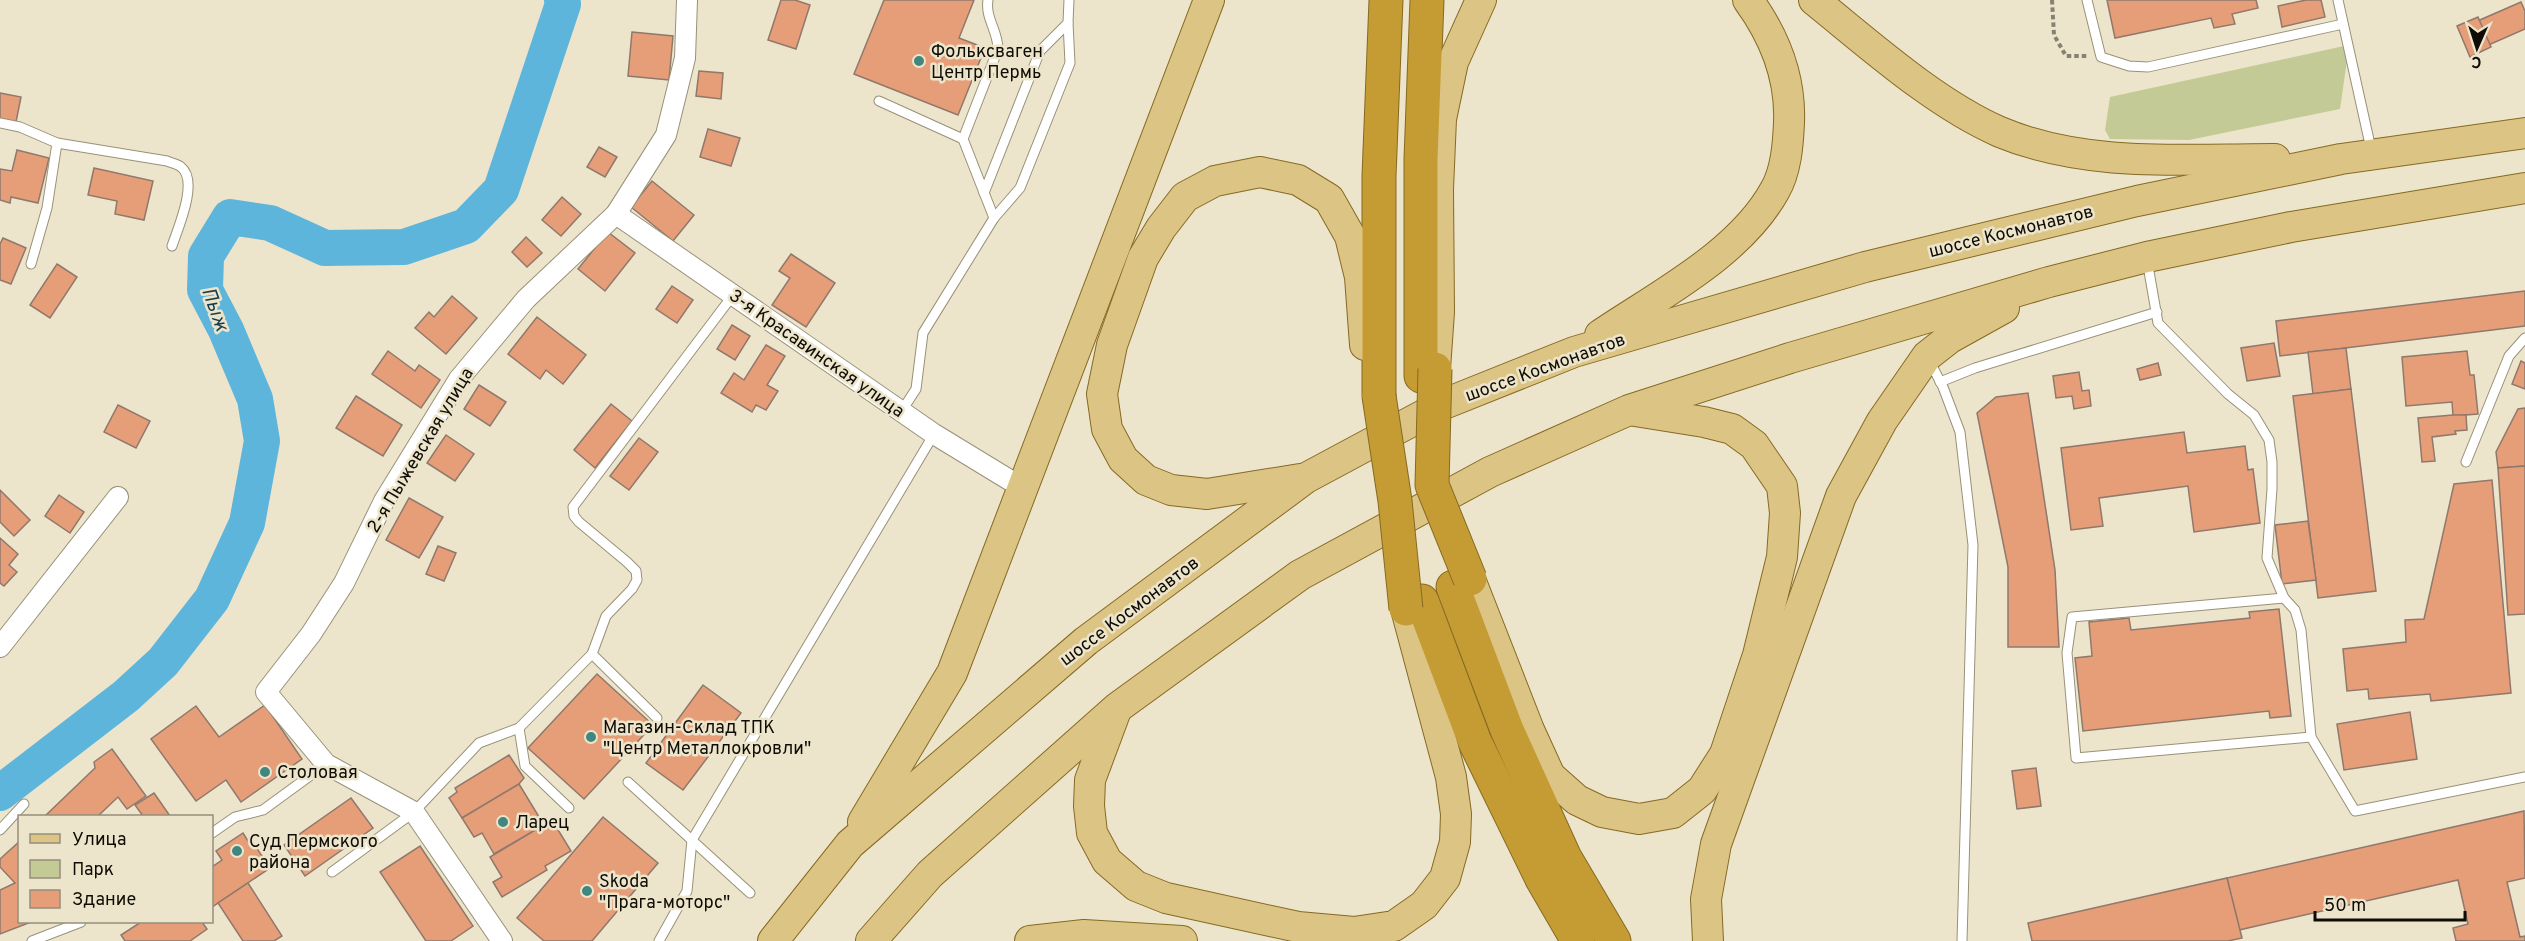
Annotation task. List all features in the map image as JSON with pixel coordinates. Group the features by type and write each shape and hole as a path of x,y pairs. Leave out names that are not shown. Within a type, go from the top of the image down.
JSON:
{"highway":[{"path":"1386,0 1372,400 1395,501 1414,605 1475,742 1542,879 1578,941"},
{"path":"1427,0 1421,159 1432,485 1511,741 1565,858 1614,941"}],"main road":[{"path":"850,844 952,673 1021,487 1209,0"},
{"path":"1428,372 1438,312 1438,189 1441,119 1453,62 1481,0"},
{"path":"1574,352 1711,261 1750,226 1776,189 1788,147 1790,100 1781,57 1761,18 1748,0"},
{"path":"1814,0 1912,78 1963,111 1999,131 2039,145 2079,154 2146,159 2341,159"},
{"name":"шоссе Космонавтов","path":"773,941 850,844 1086,641 1306,478 1444,404 1574,352 1865,267 2137,201 2341,159 2525,133"},
{"path":"1306,478 1207,494 1171,490 1146,480 1123,459 1107,429 1102,394 1112,345 1143,258 1161,228 1185,197 1215,181 1260,172 1298,180 1329,198 1350,236 1360,277 1372,400"},
{"path":"871,941 930,874 1117,708 1300,575 1490,472 1629,410 1790,358 2049,282 2291,227 2522,192"},
{"path":"1708,941 1706,898 1716,844 1841,496 1882,421 1934,369 1950,338 2049,282"},
{"path":"1461,583 1550,776 1577,800 1602,812 1639,819 1673,813 1702,790 1725,754 1758,655 1782,557 1785,513 1782,486 1754,445 1732,429 1704,422 1629,410"},
{"path":"1117,708 1090,780 1089,806 1092,833 1107,861 1136,886 1166,898 1298,927 1354,932 1394,926 1424,905 1445,878 1455,842 1456,814 1452,777 1414,605"},
{"path":"1030,941 1084,935 1182,941"}],"street":[{"name":"2-я Пыжевская улица","path":"326,764 266,692 311,634 344,583 384,501 459,379 526,299 616,213 666,135 686,58 687,0"},
{"name":"3-я Красавинская улица","path":"616,213 934,434 1021,487"},
{"path":"0,647 117,497"},
{"path":"326,764 414,812 502,941"}],"lane":[{"path":"988,0 987,12 998,42 998,49 963,139 993,218"},
{"path":"902,412 918,382 920,343 923,333 993,218 1020,188 1070,63 1069,0"},
{"path":"2087,0 2101,57 2138,69 2343,24"},
{"path":"2338,0 2373,154"},
{"path":"984,193 1040,51 1068,23"},
{"path":"879,101 963,139"},
{"path":"0,123 20,127 57,143 167,161 181,167 188,178 189,190 172,246"},
{"path":"31,264 47,208 57,143"},
{"path":"2147,258 2158,322 2228,394 2254,414 2269,440 2272,489 2266,558 2284,598 2295,610 2301,630 2311,737 2355,811 2525,777"},
{"path":"332,872 414,812 479,743 519,728 592,654 606,616 632,589 637,580 636,571 579,522 574,516 573,507 733,295"},
{"path":"1962,941 1973,545 1960,432 1934,369 1975,368 2157,312"},
{"path":"2466,462 2509,356 2525,338"},
{"path":"659,941 687,891 692,840 934,434"},
{"path":"2284,598 2072,617 2067,652 2076,758 2311,737"},
{"path":"592,654 657,718"},
{"path":"519,728 525,766 569,808"},
{"path":"213,832 235,817 263,810 326,764"},
{"path":"628,782 750,893"},
{"path":"0,830 24,804"},
{"path":"32,941 76,923"}],"path":[{"path":"2052,0 2054,35 2066,56 2101,57"}],"green space":[{"path":"2344,46 2347,60 2340,109 2189,140 2110,139 2105,130 2110,97"}],"building":[{"path":"781,0 795,0 810,5 796,49 768,40"},
{"name":"Фольксваген Центр Пермь","path":"884,0 974,0 959,38 985,48 958,115 854,74"},
{"path":"2107,0 2256,0 2258,8 2232,14 2235,24 2214,28 2211,18 2115,38"},
{"path":"2306,0 2321,0 2325,17 2282,27 2278,6"},
{"path":"2521,2 2525,11 2525,29 2484,47 2473,23"},
{"path":"2478,17 2491,47 2470,57 2457,26"},
{"path":"632,32 673,36 669,80 628,76"},
{"path":"699,71 723,73 721,99 696,96"},
{"path":"0,93 21,97 16,122 0,119"},
{"path":"708,129 740,138 731,166 700,157"},
{"path":"599,147 617,157 605,177 587,167"},
{"path":"17,150 49,158 38,203 11,197 10,203 0,200 0,169 12,171"},
{"path":"94,168 153,181 144,220 115,214 117,201 88,195"},
{"path":"652,181 694,215 673,241 631,207"},
{"path":"562,197 581,214 561,236 542,220"},
{"path":"608,232 635,253 605,291 578,269"},
{"path":"526,237 542,253 527,267 512,252"},
{"path":"3,238 26,248 11,284 0,280 0,244"},
{"path":"791,254 835,283 806,327 772,305 790,278 779,271"},
{"path":"57,264 77,277 50,318 30,305"},
{"path":"672,286 693,300 677,323 656,309"},
{"path":"2525,291 2525,326 2280,356 2276,321"},
{"path":"452,296 477,318 446,354 415,328 429,312 434,317"},
{"path":"537,317 586,355 563,384 546,370 540,379 508,354"},
{"path":"732,325 750,336 735,360 717,349"},
{"path":"2274,343 2280,376 2247,381 2241,348"},
{"path":"766,345 785,356 767,385 778,391 766,410 756,405 752,412 721,393 734,373 744,380"},
{"path":"2346,348 2351,389 2313,394 2308,352"},
{"path":"388,351 415,371 419,365 440,380 421,408 372,374"},
{"path":"2467,351 2470,375 2474,375 2478,414 2453,416 2452,402 2406,406 2402,357"},
{"path":"2521,361 2525,363 2525,389 2512,384"},
{"path":"2158,363 2161,375 2140,380 2137,369"},
{"path":"2079,372 2082,391 2089,390 2091,406 2074,409 2072,396 2056,398 2053,376"},
{"path":"479,385 506,402 490,426 464,409"},
{"path":"2351,389 2376,591 2318,598 2293,396"},
{"path":"2028,393 2055,570 2059,647 2008,647 2008,567 1977,413 1996,397"},
{"path":"356,396 402,425 383,456 336,428"},
{"path":"611,404 632,421 595,468 574,450"},
{"path":"118,405 150,421 136,448 104,432"},
{"path":"2525,408 2525,466 2498,468 2496,452 2518,409"},
{"path":"2466,415 2467,430 2432,437 2435,461 2422,462 2418,418"},
{"path":"2184,432 2187,453 2245,446 2248,470 2253,469 2260,523 2194,532 2188,486 2099,498 2103,526 2071,530 2061,448"},
{"path":"446,435 474,454 455,481 427,463"},
{"path":"639,438 658,452 629,490 610,476"},
{"path":"2525,466 2525,614 2508,615 2498,468"},
{"path":"2492,480 2511,693 2431,701 2430,694 2369,699 2368,689 2347,691 2343,649 2406,642 2405,620 2424,619 2454,484"},
{"path":"0,490 30,520 14,536 0,522"},
{"path":"59,495 84,512 70,533 45,516"},
{"path":"409,498 443,517 419,558 386,540"},
{"path":"2308,521 2316,580 2282,584 2275,525"},
{"path":"0,538 18,554 9,565 17,572 4,586 0,583"},
{"path":"438,546 456,553 444,581 426,574"},
{"path":"2279,609 2291,716 2270,718 2269,711 2083,731 2075,658 2092,656 2089,622 2129,618 2131,630 2250,618 2249,612"},
{"name":"Магазин-Склад ТПК \"Центр Металлокровли\"","path":"597,674 653,725 584,799 528,748"},
{"path":"703,685 741,713 683,790 646,763"},
{"path":"265,705 302,759 241,802 226,780 196,801 151,739 196,706 219,737"},
{"path":"2410,712 2417,759 2344,770 2337,724"},
{"path":"112,749 146,796 127,809 118,797 99,815 46,815 95,768 94,762"},
{"path":"509,755 524,778 519,784 462,818 449,798 457,792 455,788"},
{"path":"2036,768 2041,806 2017,809 2012,771"},
{"name":"Ларец","path":"519,784 544,825 494,854 482,833 474,837 462,818"},
{"path":"154,793 169,815 142,815 135,805"},
{"path":"351,798 373,828 305,876 284,845"},
{"path":"2524,811 2525,878 2507,882 2520,937 2525,936 2525,941 2456,941 2453,928 2468,924 2458,880 2239,930 2227,878"},
{"name":"Skoda \"Прага-моторс\"","path":"603,817 658,863 592,941 544,941 517,918"},
{"path":"552,820 571,851 545,866 547,870 502,897 493,882 502,877 490,857"},
{"path":"243,833 251,846 254,844 270,868 213,906 213,866 222,860 216,851"},
{"path":"18,843 18,923 28,923 0,934 0,890 15,883 0,867 0,859"},
{"path":"420,846 473,926 451,941 426,941 380,872"},
{"path":"2227,878 2242,938 2228,941 2032,941 2028,923"},
{"path":"248,883 282,936 274,941 243,941 218,903"},
{"path":"139,923 203,923 207,929 190,941 125,941 121,935"}],"waterway":[{"name":"Пыж","path":"0,793 126,696 163,662 212,599 247,523 262,441 255,399 226,330 205,290 206,256 230,217 270,223 325,248 404,247 466,226 501,190 563,4 562,0"}],"place":[{"name":"Фольксваген Центр Пермь","path":"919,61"},
{"name":"Магазин-Склад ТПК \"Центр Металлокровли\"","path":"591,737"},
{"name":"Столовая","path":"265,772"},
{"name":"Ларец","path":"503,822"},
{"name":"Суд Пермского района","path":"237,851"},
{"name":"Skoda \"Прага-моторс\"","path":"587,891"}]}
